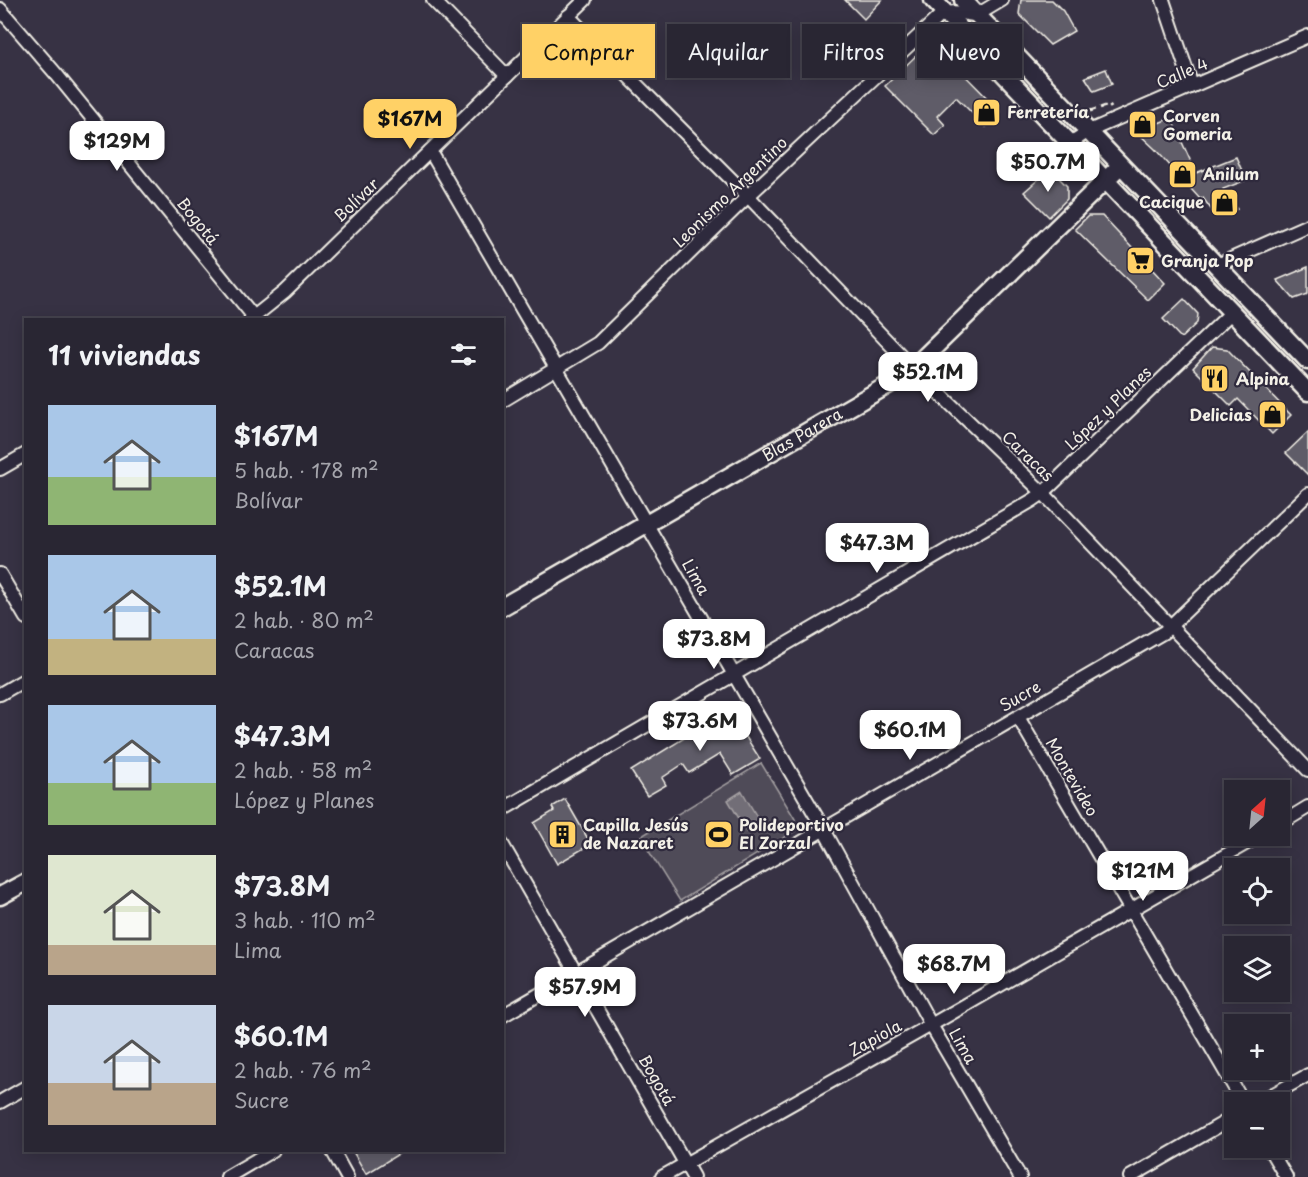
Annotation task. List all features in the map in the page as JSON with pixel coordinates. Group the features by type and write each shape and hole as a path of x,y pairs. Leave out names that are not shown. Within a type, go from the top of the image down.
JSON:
{"main road":[{"path":"963,0 1308,361"},
{"path":"939,6 1308,392"},
{"name":"Blas Parera","path":"504,606 895,381 913,368 1120,166"},
{"path":"0,896 24,883"}],"street":[{"path":"433,0 507,76"},
{"name":"Bolívar","path":"252,318 285,292 585,0"},
{"path":"939,6 978,15 1002,0"},
{"path":"1163,0 1192,86"},
{"name":"Leonismo Argentino","path":"504,401 598,343 939,6"},
{"name":"Bogotá","path":"0,9 57,75 252,318"},
{"name":"Caracas","path":"568,16 748,196 913,368 1043,493 1308,770"},
{"name":"Calle 4","path":"1070,143 1089,131 1308,36"},
{"name":"Lima","path":"430,151 823,828 931,1025 1020,1177"},
{"path":"1215,266 1308,225"},
{"name":"López y Planes","path":"504,809 1043,493 1232,312"},
{"path":"0,469 24,455"},
{"name":"Sucre","path":"504,1015 1172,626 1308,494"},
{"path":"0,574 24,615"},
{"path":"0,694 24,680"},
{"name":"Montevideo","path":"1018,717 1236,1092"},
{"path":"1290,818 1308,807"},
{"name":"Zapiola","path":"662,1177 1242,846"},
{"name":"Bogotá","path":"504,847 693,1177"},
{"path":"1277,1092 1308,1075"},
{"path":"0,1102 24,1089"},
{"path":"1130,1177 1224,1123"},
{"path":"227,1177 270,1152"},
{"path":"333,1152 347,1177"},
{"path":"1275,1158 1286,1177"}],"shaded area":[{"name":"Polideportivo El Zorzal","path":"761,763 795,819 795,831 680,901 640,837"},
{"path":"742,791 761,824 747,832 728,800"}],"building":[{"path":"845,0 882,0 864,19"},
{"path":"1021,0 1052,0 1063,11 1074,31 1050,45 1019,14"},
{"path":"917,55 917,78 967,78 1001,112 986,127 956,97 937,116 945,125 934,135 885,86 893,78 905,78 905,66"},
{"path":"1106,69 1112,84 1094,91 1085,77"},
{"path":"1146,116 1151,126 1171,118 1196,173 1236,157 1246,180 1223,189 1237,209 1216,216 1203,198 1200,199 1138,133 1133,123"},
{"path":"1050,169 1067,186 1067,199 1049,217 1024,192"},
{"path":"1088,216 1102,216 1165,283 1148,300 1075,229"},
{"path":"1308,267 1308,294 1294,299 1277,280"},
{"path":"1184,299 1198,314 1197,323 1181,338 1163,319"},
{"path":"1212,347 1227,349 1291,415 1272,434 1238,399 1231,406 1193,368"},
{"path":"1308,432 1308,475 1286,453"},
{"path":"717,709 743,713 737,723 760,759 733,775 720,754 689,773 683,764 662,778 666,785 647,796 631,771 715,719"},
{"name":"Capilla Jesús de Nazaret","path":"565,799 591,844 557,864 534,823 554,811 552,807"},
{"path":"353,1152 402,1152 366,1174"}],"place":[{"name":"Ferretería","path":"986,112"},
{"name":"Corven Gomeria","path":"1142,125"},
{"name":"Anilum","path":"1182,174"},
{"name":"Cacique","path":"1225,202"},
{"name":"Granja Pop","path":"1140,261"},
{"name":"Alpina","path":"1215,379"},
{"name":"Delicias","path":"1273,415"},
{"name":"Capilla Jesús de Nazaret","path":"562,834"},
{"name":"Polideportivo El Zorzal","path":"718,834"}]}
